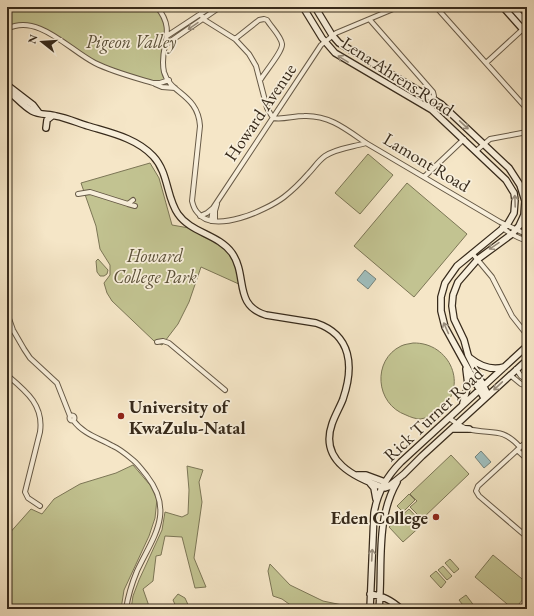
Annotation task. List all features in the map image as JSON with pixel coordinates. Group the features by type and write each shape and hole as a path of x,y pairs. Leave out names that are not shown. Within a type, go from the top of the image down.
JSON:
{"main road":[{"name":"Lena Ahrens Road","path":"303,7 324,41 339,56 427,107 438,115 506,180 514,193 514,213 503,225 457,266 445,283 441,297 442,320 448,334 464,363 486,397"},
{"name":"Lena Ahrens Road","path":"315,7 332,35 339,43 446,108 509,168 520,185 525,201 522,220 514,232 478,259 458,282 453,296 452,306 454,319 465,343 481,388"},
{"path":"503,7 526,30"},
{"path":"512,7 527,24"},
{"path":"377,78 383,69"},
{"path":"7,85 32,108 128,139 144,148 153,156 162,169 178,215 187,223 217,239 232,254 237,265 243,294 253,309 266,316 316,323 334,331 345,345 349,358 348,378 343,400 331,424 329,439 331,451 341,466 368,482 374,488 376,500"},
{"path":"7,90 39,113 54,116"},
{"path":"46,128 47,120 54,116"},
{"path":"524,212 526,234"},
{"path":"456,347 465,343"},
{"name":"Rick Turner Road","path":"370,609 373,522 376,500 396,467 527,346"},
{"path":"470,358 487,368 505,366"},
{"name":"Rick Turner Road","path":"380,609 383,528 388,500 398,481 510,374 527,360"},
{"path":"462,406 468,385 464,363"},
{"path":"452,429 469,430"},
{"path":"355,474 366,475 385,486 388,500"},
{"path":"368,482 385,486 404,474"},
{"path":"370,594 380,596 393,602 401,609"}],"street":[{"path":"157,7 165,19 167,26 163,64 166,76 176,88 189,99 198,113 199,134 192,201 200,216 213,221"},
{"path":"199,7 203,19 235,39 249,54 256,66 267,108 273,118 281,119 306,116 325,118 366,142"},
{"path":"167,36 211,7"},
{"path":"166,45 220,7"},
{"name":"Howard Avenue","path":"200,216 213,208 219,200 324,41 332,35 398,7"},
{"path":"436,7 527,109"},
{"path":"235,39 259,20 264,19 267,20 280,40 282,44 280,51 260,79"},
{"path":"370,20 434,92 427,107"},
{"path":"7,28 23,25 33,26 59,38 93,62 117,72 155,83 162,87 176,88"},
{"path":"486,63 526,30"},
{"path":"155,83 169,80"},
{"path":"476,151 494,138 527,132"},
{"path":"424,177 464,139"},
{"name":"Lamont Road","path":"213,221 243,217 271,206 296,187 318,162 326,156 366,142 514,232"},
{"path":"78,194 90,192 135,206"},
{"path":"128,204 133,200"},
{"name":"Howard Avenue","path":"213,221 219,200"},
{"name":"Howard Avenue","path":"213,208 213,221"},
{"path":"514,232 526,234"},
{"path":"514,232 527,241"},
{"path":"472,253 496,283 515,322 527,335"},
{"path":"7,313 13,330 30,358 57,383 66,410 71,417 86,433 116,447 135,462 154,486 159,497 161,510 159,522 154,538 134,577 126,609"},
{"path":"157,342 164,341 169,343 225,390"},
{"path":"516,369 520,376 527,380"},
{"path":"510,374 521,384 527,386"},
{"path":"7,375 29,394 40,413 40,432 25,492 28,498 40,506"},
{"path":"449,418 469,430 501,433 510,438 527,459"},
{"path":"527,441 478,486 476,491 479,496 527,537"}],"green space":[{"name":"Pigeon Valley","path":"7,7 156,7 165,24 167,36 163,69 170,84 155,84 105,68 58,38 31,27 18,26 7,29"},
{"path":"368,154 393,175 360,214 335,193"},
{"name":"Howard College Park","path":"150,163 159,178 172,225 189,228 222,246 231,256 241,285 201,267 189,302 178,324 162,345 154,341 112,301 107,293 104,283 110,275 110,265 100,249 96,226 81,183"},
{"path":"407,183 467,234 414,297 354,246"},
{"path":"98,259 108,270 107,274 104,276 100,276 97,272 96,261"},
{"path":"413,343 426,345 437,350 446,358 452,368 454,379 453,390 448,401 439,411 428,417 420,419 409,416 396,409 388,402 383,392 381,382 385,361 401,346"},
{"path":"451,455 469,474 422,519 410,507 417,501 410,494"},
{"path":"133,465 150,485 157,499 155,518 149,536 124,590 121,609 7,609 7,536 31,509 42,514 54,499 80,484 116,473"},
{"path":"187,466 203,470 199,482 202,502 194,558 206,587 195,588 182,537 165,536 161,555 156,556 153,581 143,589 150,609 131,609 133,596 139,580 162,530 165,512 182,517 188,514 189,490"},
{"path":"409,494 415,500 403,512 397,506"},
{"path":"409,509 423,524 403,542 389,527"},
{"path":"493,555 527,583 527,594 515,609 513,609 475,577"},
{"path":"450,559 459,569 454,573 445,563"},
{"path":"270,564 290,585 323,601 347,606 348,609 296,609 282,599 273,596 268,571"},
{"path":"443,566 452,576 447,580 438,570"},
{"path":"436,571 446,582 441,588 430,576"},
{"path":"178,594 185,598 190,609 177,609 173,600"},
{"path":"466,595 475,607 473,609 466,609 459,600"}],"water":[{"path":"365,270 376,279 368,289 357,280"},
{"path":"481,451 491,462 484,468 475,457"}],"place":[{"name":"University of KwaZulu-Natal","path":"121,416"},
{"name":"Eden College","path":"436,517"}]}
